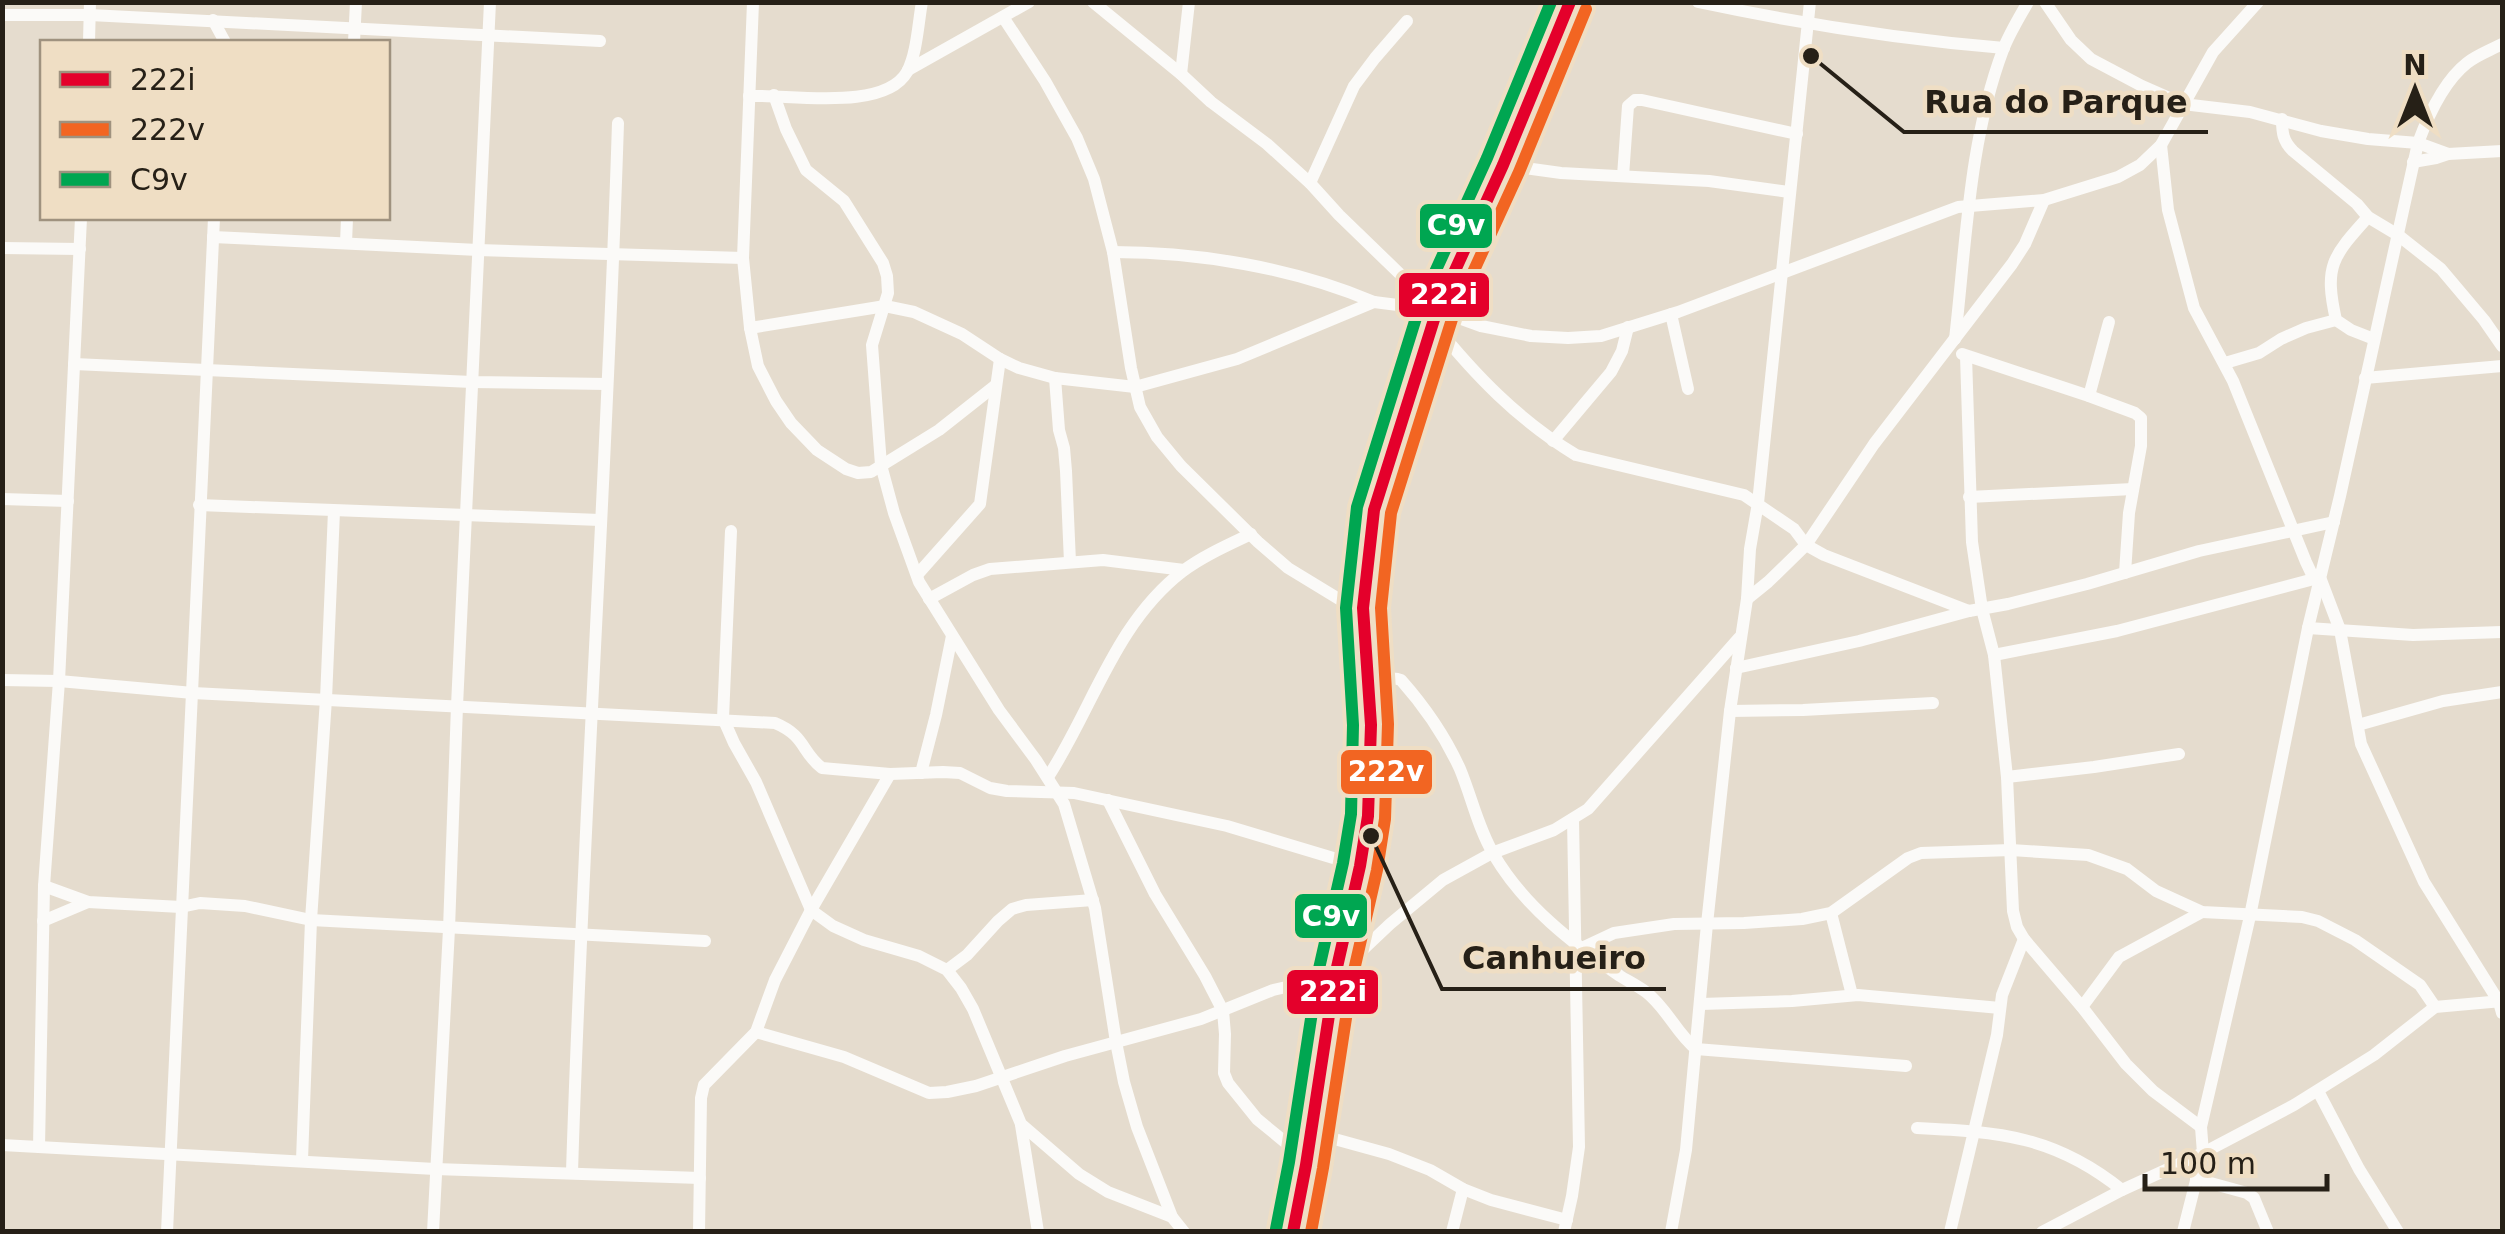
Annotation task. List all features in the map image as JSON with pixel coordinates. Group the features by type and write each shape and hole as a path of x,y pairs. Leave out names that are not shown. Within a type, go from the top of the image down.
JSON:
{"street":[{"path":"355,35 356,2"},
{"path":"432,1232 490,2"},
{"path":"753,2 743,258 758,366 776,402 817,450 858,473 870,472 939,430 996,385"},
{"path":"748,96 880,94 898,84 908,70 922,2"},
{"path":"908,70 1028,2"},
{"path":"1094,2 1310,183 1435,316 1466,365 1502,402 1553,441 1576,455 1744,494 1794,529 1806,545 1858,569 1976,610"},
{"path":"1181,74 1189,2"},
{"path":"1293,1232 1335,976 1368,816 1371,764 1363,608 1374,510 1435,316 1504,165 1570,2"},
{"path":"1698,2 1914,41 2004,48"},
{"path":"1671,1232 1686,1150 1706,924 1758,502 1810,2"},
{"path":"1952,344 1985,106 2004,48 2028,2"},
{"path":"2045,2 2071,40 2091,59 2183,104 2282,119 2368,139 2418,144 2448,154"},
{"path":"1113,252 1151,252 1256,266 1347,290 1374,302 1531,336 1601,336 1970,204 2044,200 2118,178 2140,165 2161,145 2214,52 2258,2"},
{"path":"2,15 90,9 355,35 488,34 600,40"},
{"path":"88,40 90,9"},
{"path":"1003,18 1045,81 1077,138 1094,179 1113,252 1135,387 1140,407 1157,437 1181,466 1288,568 1352,607 1363,608"},
{"path":"213,20 224,40"},
{"path":"226,40 236,21"},
{"path":"1310,183 1354,86 1407,22"},
{"path":"2183,1232 2203,1153 2201,1127 2250,916 2317,579 2334,522 2413,162 2426,121 2454,76 2468,62 2502,44"},
{"path":"774,94 806,170 844,201 883,263 888,293 872,345 881,465 894,513 930,599 1064,804 1093,900 1116,1042 1137,1126 1172,1217 1184,1232"},
{"path":"1623,176 1628,106 1635,100 1797,134"},
{"path":"2282,119 2285,143 2357,204 2368,218 2441,268 2502,346"},
{"path":"572,1172 618,123"},
{"path":"2161,145 2166,196 2194,308 2225,363 2340,630 2361,744 2424,882 2501,1005"},
{"path":"2413,162 2448,154 2502,151"},
{"path":"1504,165 1561,173 1709,181 1790,192"},
{"path":"1747,599 1806,545 1874,444 2012,264 2044,200"},
{"path":"2368,218 2338,252 2329,283 2336,320 2374,339"},
{"path":"39,1147 44,886 59,681 81,220"},
{"path":"167,1232 214,220"},
{"path":"346,243 347,220"},
{"path":"212,236 743,258"},
{"path":"2,248 80,248"},
{"path":"750,328 885,306 914,312 962,334 1020,368 1055,378 1135,387 1238,360 1374,302"},
{"path":"1671,314 1688,389"},
{"path":"2225,363 2259,353 2306,328 2336,320"},
{"path":"2089,396 2110,322"},
{"path":"1553,441 1611,372 1628,327"},
{"path":"1952,344 1966,356 2089,396 2141,418 2125,574"},
{"path":"1966,356 1976,610 1994,655 2017,927 2134,1072 2201,1127"},
{"path":"917,575 980,504 1000,358"},
{"path":"74,364 472,382 606,384"},
{"path":"2365,378 2502,366"},
{"path":"1055,378 1058,430 1066,471 1070,562"},
{"path":"1969,497 2133,490"},
{"path":"2,498 68,501"},
{"path":"199,506 600,520"},
{"path":"302,1160 334,511"},
{"path":"1736,668 2125,574 2199,550 2334,522"},
{"path":"731,532 723,718 734,744 756,782 811,910 833,926 864,940 919,956 946,970 961,988 1021,1124 1038,1232"},
{"path":"1048,777 1068,747 1122,639 1142,612 1184,570 1251,534"},
{"path":"930,599 990,569 1113,561 1184,570"},
{"path":"1994,655 2116,631 2317,579"},
{"path":"2308,628 2413,635 2502,632"},
{"path":"921,773 952,636"},
{"path":"756,1032 844,1057 929,1092 976,1086 1200,1019 1272,990 1335,976 1443,880 1492,853 1554,830 1588,809 1740,637"},
{"path":"1368,688 1394,677 1414,694 1444,736 1492,853 1515,888 1580,946 1644,990 1696,1048 1906,1066"},
{"path":"2,680 775,722 789,728 822,768 890,774 960,773 1007,792 1058,792 1227,826 1360,866"},
{"path":"2358,725 2443,701 2502,692"},
{"path":"1730,711 1933,703"},
{"path":"2006,777 2179,754"},
{"path":"699,1232 704,1085 756,1032 776,980 811,910 890,774"},
{"path":"1108,800 1155,894 1223,1011 1224,1072 1228,1083 1306,1166"},
{"path":"1309,1132 1389,1154 1464,1189 1565,1226 1579,1147 1580,946 1573,818"},
{"path":"1580,946 1614,933 1674,924 1831,914 1908,858 1921,854 2012,850 2072,853 2119,865 2156,890 2202,912 2318,921 2354,940 2420,985 2435,1007"},
{"path":"44,886 88,902 245,906 311,920 706,941"},
{"path":"946,970 968,955 1012,909 1093,900"},
{"path":"43,921 88,902"},
{"path":"2082,1006 2119,957 2202,912"},
{"path":"1831,914 1852,995"},
{"path":"1950,1232 2008,975 2024,940"},
{"path":"1701,1004 1852,995 2000,1008"},
{"path":"2042,1232 2282,1112 2386,1047 2435,1007 2501,1005"},
{"path":"2318,1090 2359,1169 2398,1232"},
{"path":"1021,1124 1079,1174 1108,1192 1172,1217"},
{"path":"1917,1128 2008,1134 2055,1148 2122,1190"},
{"path":"2,1145 435,1169 700,1178"},
{"path":"2196,1179 2254,1198 2268,1232"},
{"path":"1452,1232 1464,1189"}],"transit line":[{"name":"C9v","path":"1276,1229 1318,973 1351,814 1353,725 1346,608 1357,507 1420,305 1487,158 1551,2"},
{"name":"222i","path":"1293,1232 1335,976 1368,816 1371,725 1363,608 1374,510 1437,310 1503,165 1570,2"},
{"name":"222v","path":"1311,1232 1352,979 1385,819 1388,724 1381,608 1391,513 1453,316 1519,172 1586,9"}],"place":[{"name":"Rua do Parque","path":"1811,56"},
{"name":"Canhueiro","path":"1371,836"}]}
